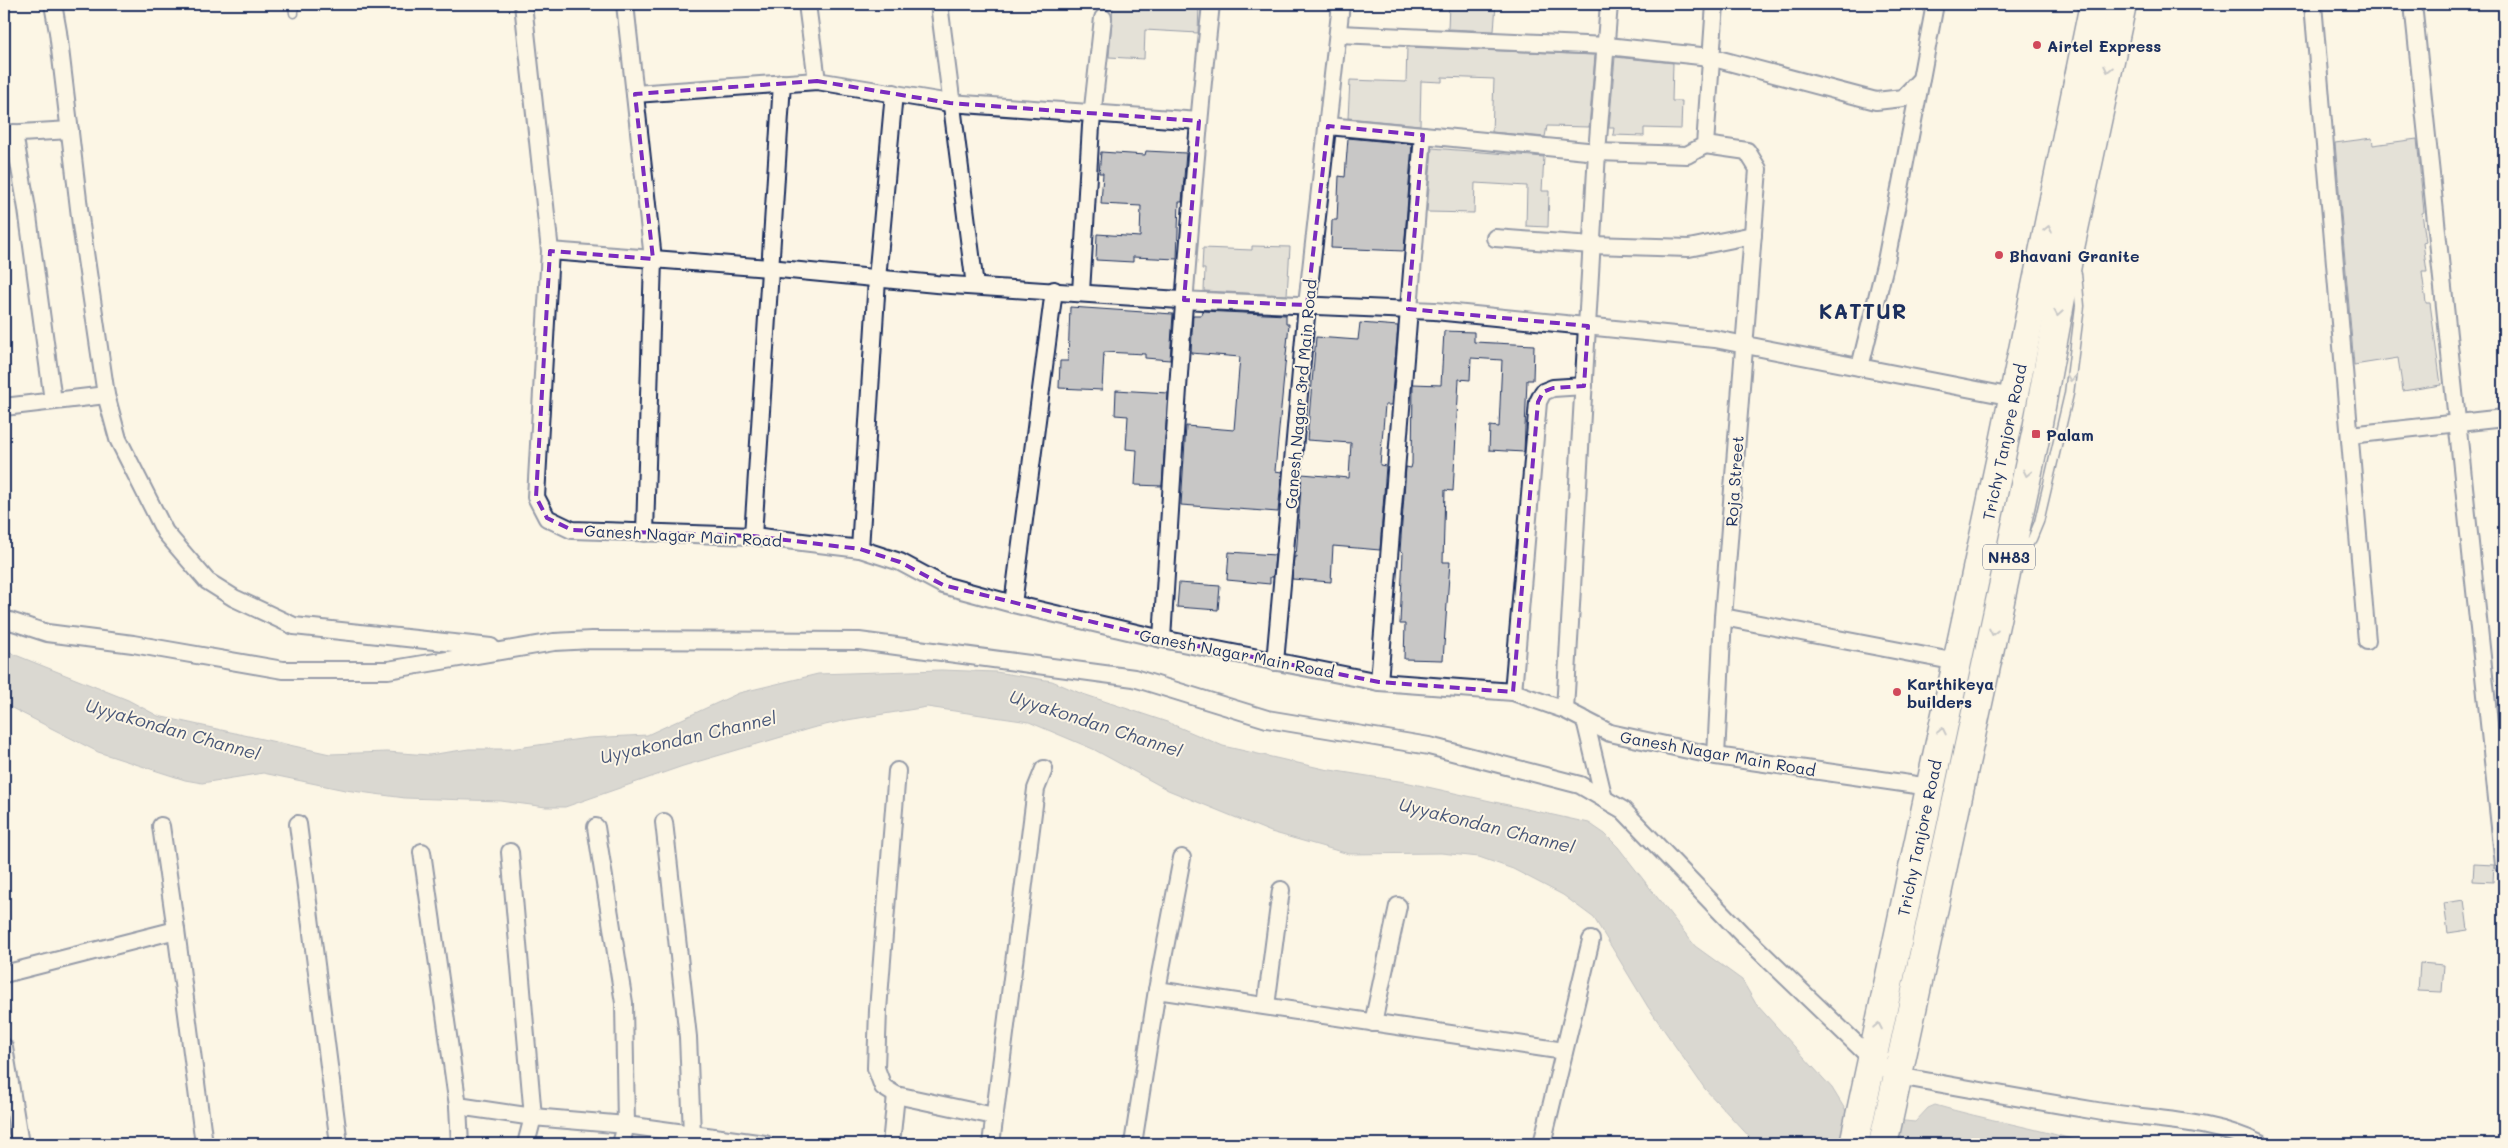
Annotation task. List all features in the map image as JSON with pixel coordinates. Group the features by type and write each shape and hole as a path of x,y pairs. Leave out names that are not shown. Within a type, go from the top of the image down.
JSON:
{"highway":[{"name":"Trichy Tanjore Road","path":"1854,1144 2013,398 2094,4"},
{"name":"Trichy Tanjore Road","path":"1882,1144 2036,434 2071,242 2122,4"}],"street":[{"path":"53,4 81,225 106,395 118,440 164,532 207,581 234,598 294,626 513,650"},
{"path":"523,4 550,251 769,268 877,279 1184,300 1408,309 1588,326 1715,339 2013,398"},
{"path":"626,4 653,259 645,533"},
{"path":"807,4 817,81"},
{"path":"939,4 974,286"},
{"path":"1162,639 1184,300 1198,121 1212,4"},
{"name":"Ganesh Nagar 3rd Main Road","path":"1275,662 1307,305 1341,4"},
{"path":"1565,710 1597,152 1609,4"},
{"path":"1328,126 1597,152 1687,155 1705,145 1715,4"},
{"path":"1860,367 1886,261 1936,4"},
{"path":"2313,4 2367,641"},
{"path":"2413,4 2457,424 2502,816 2504,865"},
{"path":"1081,292 1093,112 1103,18"},
{"path":"1339,34 1607,46 1710,58 1876,101 1903,98 1921,79"},
{"path":"635,94 817,81 950,103 1198,121"},
{"path":"753,536 782,83"},
{"path":"860,549 877,279 894,93"},
{"path":"52,401 28,209 9,134 70,130"},
{"path":"1380,682 1423,135"},
{"name":"Roja Street","path":"1705,145 1746,151 1758,170 1723,617 1716,756"},
{"path":"1495,238 1592,246 1689,248 1752,235"},
{"name":"Ganesh Nagar Main Road","path":"550,251 536,497 547,518 572,530 753,536 860,549 900,562 943,584 1013,604 1162,639 1380,682 1513,692 1565,710 1610,733 1716,756 1930,788"},
{"path":"1013,604 1054,290"},
{"path":"1513,692 1538,402 1543,392 1553,388 1584,386"},
{"path":"4,407 106,395"},
{"path":"2350,436 2504,418"},
{"path":"1723,617 1957,662"},
{"path":"4,619 47,633 133,644 283,670 388,670 554,642 592,640 859,641 1124,677 1267,719 1429,746 1580,785 1623,810 1741,933 1872,1059 1898,1076 2097,1111 2212,1128 2247,1138 2260,1144"},
{"path":"1584,720 1604,799"},
{"path":"991,1144 1036,789 1044,769"},
{"path":"897,771 878,1010 876,1068 883,1087 896,1095 994,1116"},
{"path":"664,822 688,1037 691,1139"},
{"path":"298,824 340,1144"},
{"path":"161,826 204,1144"},
{"path":"596,827 624,1003 626,1125 621,1144"},
{"path":"422,852 458,1106 460,1144"},
{"path":"510,852 533,1117 526,1144"},
{"path":"1133,1144 1157,990 1182,858"},
{"path":"1266,1006 1281,890"},
{"path":"1373,1022 1398,906"},
{"path":"4,974 176,930"},
{"path":"1542,1144 1591,940"},
{"path":"1157,990 1564,1051"},
{"path":"4,1047 20,1144"},
{"path":"892,1144 896,1095"},
{"path":"458,1106 533,1117 626,1125 691,1139 754,1144"}],"lane":[{"path":"293,4 294,13"}],"highlighted area":[{"path":"817,81 950,103 1199,121 1184,300 1307,305 1328,126 1423,135 1408,309 1588,326 1584,386 1553,388 1543,392 1538,402 1513,692 1379,682 1162,639 943,585 900,562 860,549 753,536 572,530 547,518 536,497 550,251 653,259 635,94"}],"water":[{"name":"Uyyakondan Channel","path":"4,646 13,654 128,700 158,716 330,754 387,752 429,755 469,749 510,749 588,738 647,735 739,693 818,674 941,670 996,672 1052,681 1080,693 1167,722 1223,746 1324,769 1405,782 1589,823 1605,834 1618,847 1695,946 1742,980 1756,1004 1832,1088 1846,1111 1854,1116 1915,1122 1928,1108 1935,1105 2088,1144 1756,1144 1705,1089 1648,1007 1594,918 1563,895 1513,869 1479,857 1441,853 1349,854 1271,832 1168,790 1093,749 1029,722 927,707 847,720 812,728 683,766 565,807 546,807 501,801 405,798 345,790 263,773 202,783 185,780 98,752 4,704"}],"building":[{"path":"1175,4 1199,4 1198,33 1145,30 1144,59 1109,57 1113,6 1175,8"},
{"path":"1449,4 1496,4 1494,31 1448,29"},
{"path":"1407,47 1595,55 1589,127 1547,126 1545,137 1492,132 1494,79 1442,77 1442,82 1421,81 1420,125 1348,118 1350,80 1406,82"},
{"path":"1615,57 1673,63 1672,101 1682,101 1681,129 1644,128 1644,136 1613,135 1614,128 1609,128"},
{"path":"1348,138 1412,144 1404,251 1331,248 1332,220 1337,220 1339,176 1345,177"},
{"path":"2372,138 2373,145 2417,139 2426,242 2423,243 2427,272 2422,272 2426,303 2430,303 2441,385 2403,391 2398,358 2354,365 2335,143"},
{"path":"1432,148 1544,157 1542,191 1549,191 1548,227 1526,226 1527,186 1475,183 1474,213 1427,212"},
{"path":"1146,151 1186,153 1182,202 1179,202 1177,259 1133,257 1133,262 1096,260 1097,234 1140,237 1141,206 1101,204 1103,173 1099,173 1101,152 1145,155"},
{"path":"1252,246 1290,247 1287,295 1204,291 1205,269 1202,269 1203,248 1252,250"},
{"path":"1070,307 1173,314 1170,360 1145,358 1145,354 1104,352 1102,390 1059,388 1060,361 1068,361"},
{"path":"1203,311 1286,315 1286,324 1289,324 1275,471 1282,472 1278,512 1181,505 1186,426 1234,430 1240,357 1191,353 1193,315 1202,315"},
{"path":"1360,323 1398,326 1391,405 1385,405 1380,465 1386,466 1380,550 1333,546 1331,582 1292,579 1294,557 1296,557 1302,474 1349,478 1351,443 1307,440 1316,337 1358,340"},
{"path":"1444,331 1474,332 1474,342 1534,345 1533,380 1527,380 1524,452 1489,450 1490,426 1499,427 1502,360 1471,358 1470,380 1459,379 1453,491 1445,490 1443,562 1450,562 1443,660 1404,659 1405,624 1400,624 1403,552 1400,551 1406,467 1411,468 1412,464 1413,384 1441,385"},
{"path":"1116,390 1168,393 1162,486 1135,485 1137,450 1126,449 1128,416 1115,415"},
{"path":"1229,552 1275,555 1273,577 1270,577 1270,584 1227,580"},
{"path":"1179,583 1220,586 1218,610 1177,607"},
{"path":"2474,864 2494,865 2493,882 2473,881"},
{"path":"2464,900 2468,930 2448,933 2444,903"},
{"path":"2420,963 2444,965 2442,992 2418,991"}],"place":[{"name":"Airtel Express","path":"2037,45"},
{"name":"Bhavani Granite","path":"1999,255"},
{"name":"Palam","path":"2036,434"},
{"name":"Karthikeya builders","path":"1897,692"}],"district":[{"name":"KATTUR","path":"1863,310"}]}
